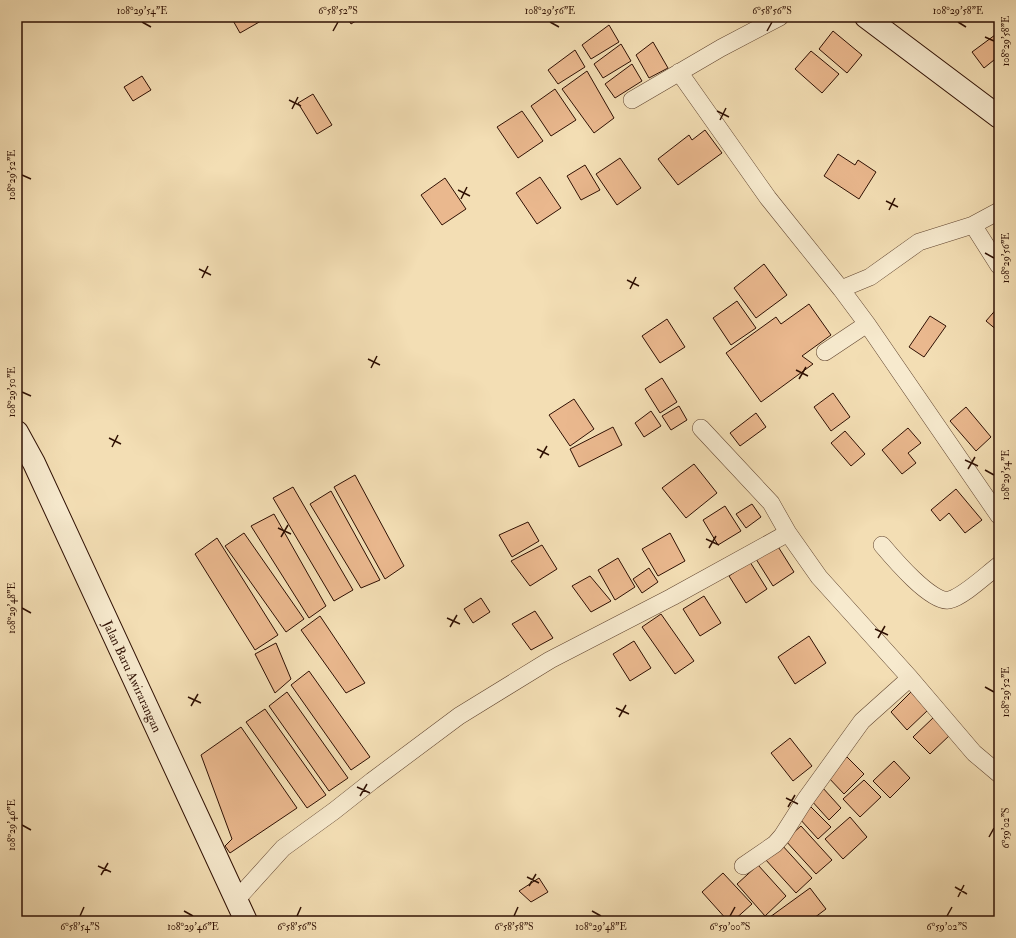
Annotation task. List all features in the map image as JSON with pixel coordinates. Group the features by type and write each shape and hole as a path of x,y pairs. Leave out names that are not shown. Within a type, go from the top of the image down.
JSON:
{"street":[{"path":"632,100 721,48 780,17"},
{"path":"866,17 999,117"},
{"path":"679,72 768,198 867,324 999,516"},
{"path":"841,289 870,277 919,242 973,225 999,211"},
{"path":"973,225 999,266"},
{"path":"825,352 867,324"},
{"path":"701,428 771,502 788,533 819,577 910,678 974,753 999,774"},
{"name":"Jalan Baru Awirarangan","path":"17,432 37,470 246,921"},
{"path":"237,899 283,848 459,716 550,660 672,597 788,533"},
{"path":"882,545 914,580 935,597 947,601 959,596 999,565"},
{"path":"743,866 775,844 782,836 804,800 862,721 910,678"}],"building":[{"path":"231,17 268,17 240,33"},
{"path":"347,17 362,17 351,24"},
{"path":"609,25 619,42 591,59 582,45"},
{"path":"833,31 862,55 847,73 819,49"},
{"path":"999,32 999,56 984,68 972,52"},
{"path":"653,42 668,68 649,78 636,55"},
{"path":"621,44 631,61 603,78 594,64"},
{"path":"575,50 585,67 558,84 548,70"},
{"path":"811,51 839,74 822,93 795,69"},
{"path":"632,64 642,81 615,98 605,84"},
{"path":"587,71 614,118 594,133 562,89"},
{"path":"142,76 151,90 133,101 124,87"},
{"path":"555,89 576,120 551,136 531,106"},
{"path":"313,94 332,125 317,134 298,103"},
{"path":"522,111 543,141 518,158 497,127"},
{"path":"705,130 722,153 678,185 658,159 689,135 692,140"},
{"path":"838,154 855,165 858,160 876,172 859,199 824,176"},
{"path":"620,158 641,188 617,205 596,174"},
{"path":"585,165 600,190 581,200 567,176"},
{"path":"540,177 561,208 537,224 516,193"},
{"path":"445,178 466,209 442,225 421,195"},
{"path":"764,264 787,295 756,318 734,288"},
{"path":"737,301 756,328 731,345 713,318"},
{"path":"809,304 831,335 802,356 813,364 761,402 726,353 776,317 781,324"},
{"path":"999,306 999,330 998,331 986,321"},
{"path":"930,316 946,326 924,357 909,347"},
{"path":"667,319 685,347 660,363 642,336"},
{"path":"662,378 677,402 660,413 645,389"},
{"path":"833,393 850,417 831,431 814,407"},
{"path":"574,399 594,429 570,446 549,415"},
{"path":"679,406 687,420 671,430 662,416"},
{"path":"966,407 991,437 976,451 950,421"},
{"path":"651,411 661,426 644,437 635,423"},
{"path":"756,413 766,427 740,446 730,433"},
{"path":"613,427 622,445 579,467 570,449"},
{"path":"908,428 921,443 908,453 916,463 902,474 882,450"},
{"path":"845,431 865,454 851,466 831,443"},
{"path":"694,464 717,493 686,518 662,488"},
{"path":"355,475 404,566 385,579 334,487"},
{"path":"293,487 353,590 334,601 273,498"},
{"path":"956,489 982,520 965,533 949,513 940,521 931,510"},
{"path":"331,491 380,580 361,588 310,504"},
{"path":"752,504 761,517 746,528 736,514"},
{"path":"725,506 741,531 718,545 703,520"},
{"path":"274,514 326,606 309,618 251,526"},
{"path":"528,522 539,541 512,557 499,535"},
{"path":"244,533 304,619 286,632 225,546"},
{"path":"670,533 685,561 658,576 642,549"},
{"path":"217,538 278,635 255,650 195,554"},
{"path":"542,545 557,569 530,586 511,561"},
{"path":"777,545 794,572 773,586 756,559"},
{"path":"618,558 635,587 615,600 598,570"},
{"path":"750,562 767,589 746,603 729,576"},
{"path":"649,568 658,582 642,593 633,579"},
{"path":"590,576 611,601 591,612 572,586"},
{"path":"704,596 721,623 700,636 683,609"},
{"path":"481,598 490,612 473,623 464,609"},
{"path":"535,611 553,638 531,650 512,624"},
{"path":"661,614 694,661 675,674 642,627"},
{"path":"320,616 365,683 346,693 301,630"},
{"path":"809,636 826,663 795,684 778,657"},
{"path":"634,641 651,668 630,681 613,654"},
{"path":"276,643 291,679 275,693 255,654"},
{"path":"309,671 370,757 351,770 291,685"},
{"path":"287,692 348,778 329,791 269,706"},
{"path":"911,692 928,710 907,730 891,712"},
{"path":"265,709 326,795 307,808 246,722"},
{"path":"934,717 951,734 930,754 913,737"},
{"path":"241,727 297,808 230,853 225,846 232,839 201,755"},
{"path":"790,738 812,766 793,781 771,753"},
{"path":"847,757 864,774 844,794 827,776"},
{"path":"894,761 910,778 890,798 873,781"},
{"path":"864,780 881,797 860,817 843,799"},
{"path":"822,787 841,808 829,820 810,799"},
{"path":"811,807 831,827 818,839 799,818"},
{"path":"850,817 867,837 843,859 825,839"},
{"path":"801,826 832,860 816,874 785,840"},
{"path":"781,844 812,878 796,893 765,859"},
{"path":"758,865 786,896 765,916 737,884"},
{"path":"723,873 752,904 733,921 728,921 702,892"},
{"path":"539,878 548,892 531,902 519,891"},
{"path":"810,888 826,909 810,921 774,921 770,917"}]}
